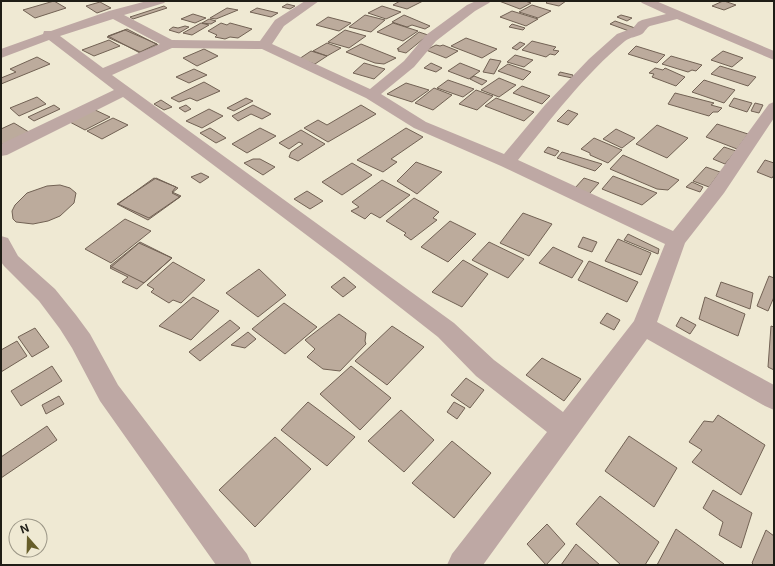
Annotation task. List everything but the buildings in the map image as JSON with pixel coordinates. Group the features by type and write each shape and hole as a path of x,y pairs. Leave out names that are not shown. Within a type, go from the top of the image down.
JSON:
{"street":[{"path":"1,54 49,34 160,1"},
{"path":"264,45 280,23 313,1"},
{"path":"371,95 409,64 431,38 471,8 485,1"},
{"path":"646,1 774,56"},
{"path":"113,14 170,44"},
{"path":"507,162 577,79 622,37 638,31 642,25 646,23 677,15"},
{"path":"49,34 446,330 486,368 566,430"},
{"path":"102,74 170,44 264,45 371,95 420,125 507,162 676,241"},
{"path":"1,151 124,91"},
{"path":"463,565 644,326 676,241 717,189 774,107"},
{"path":"1,243 12,261 47,295 68,322 109,393 236,565"},
{"path":"644,326 774,398"}]}
